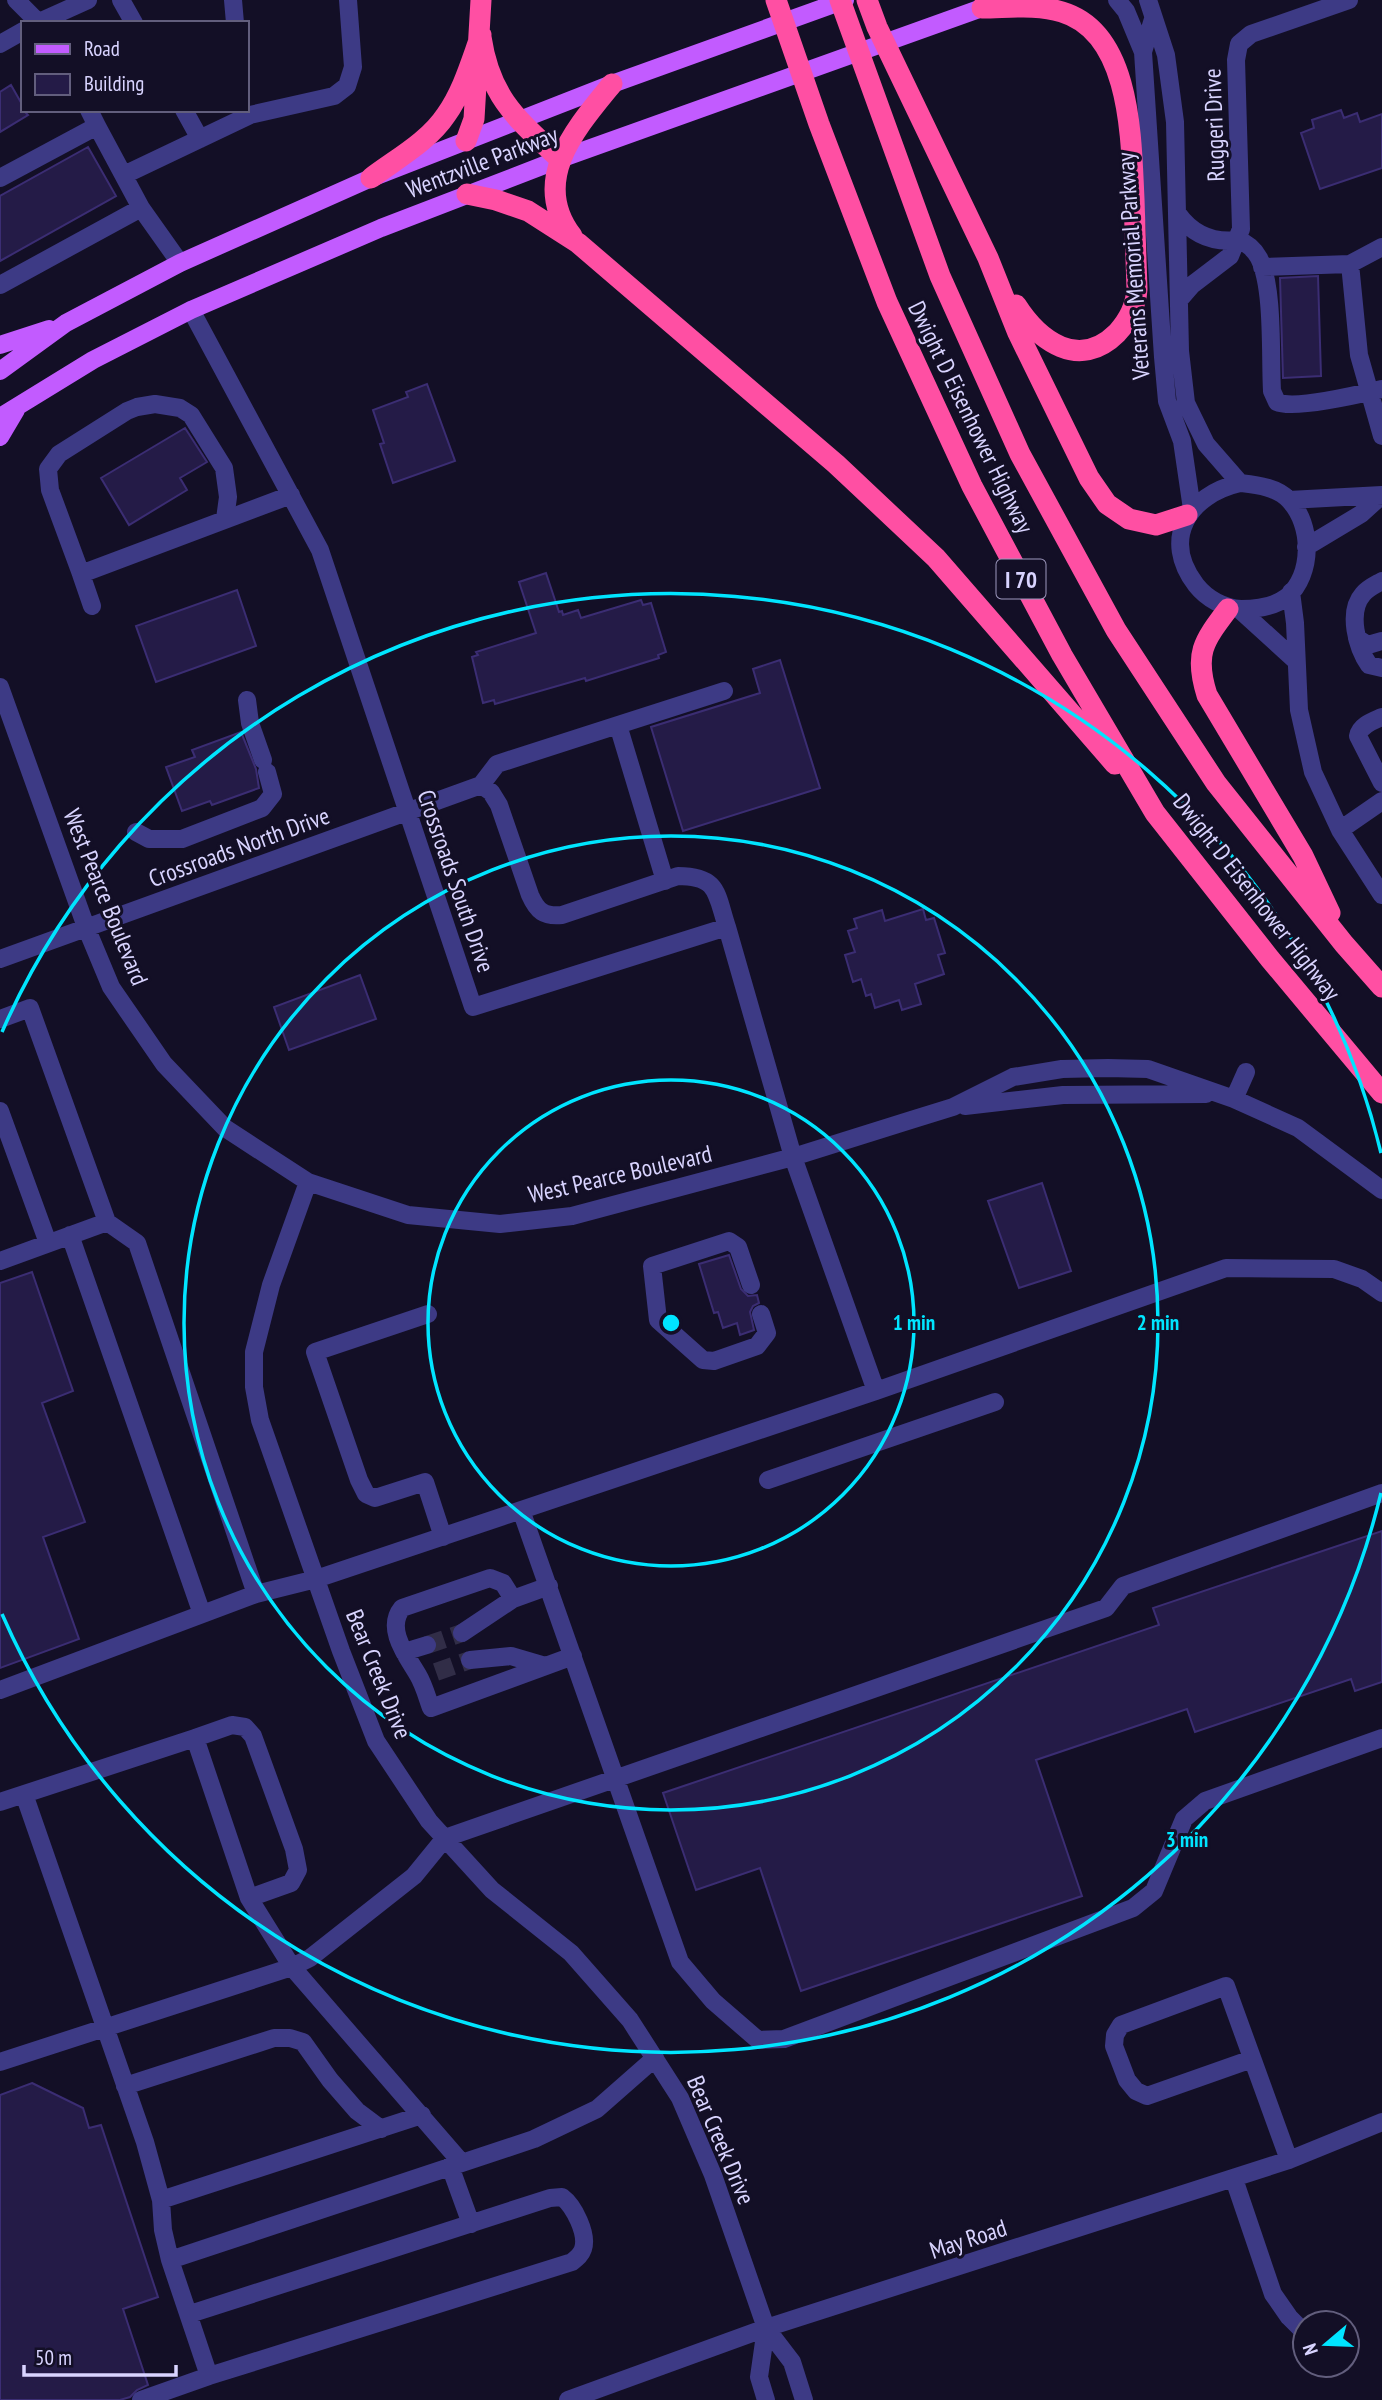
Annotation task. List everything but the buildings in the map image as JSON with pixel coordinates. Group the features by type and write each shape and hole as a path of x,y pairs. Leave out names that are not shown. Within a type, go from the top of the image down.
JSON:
{"highway":[{"path":"466,141 474,120 481,0"},
{"name":"Dwight D Eisenhower Highway","path":"776,0 819,124 887,302 972,486 1062,655 1155,813 1270,959 1382,1093"},
{"name":"Dwight D Eisenhower Highway","path":"842,0 940,276 1020,454 1116,630 1209,772 1344,944 1382,987"},
{"path":"867,0 988,258 1018,333 1081,463 1107,504 1129,519 1156,525 1189,512"},
{"path":"982,8 1061,11 1089,26 1102,41 1113,61 1128,113 1132,154 1136,299 1123,326 1107,342 1087,350 1060,347 1034,331 988,258"},
{"path":"481,35 490,76 499,95 518,120 560,159"},
{"path":"370,178 426,138 446,117 460,90 481,35"},
{"path":"578,243 569,232 559,211 555,192 560,159 576,129 612,84"},
{"path":"467,194 528,211 578,243 836,464 936,558 1041,676 1155,813"},
{"path":"1233,609 1206,638 1199,670 1207,695 1303,856 1344,944"}],"main road":[{"name":"Wentzville Parkway","path":"0,371 66,323 180,263 370,178 612,84 842,0"},
{"name":"Wentzville Parkway","path":"0,417 93,360 191,310 381,228 560,159 1003,0"},
{"path":"0,345 66,323"},
{"path":"0,437 19,406"}],"street":[{"path":"16,0 37,21"},
{"path":"40,21 88,0"},
{"path":"121,0 133,21"},
{"path":"233,0 235,21"},
{"path":"124,175 200,139 241,115 334,96 346,86 353,67 348,0"},
{"path":"1117,0 1126,11 1143,52"},
{"name":"Veterans Memorial Parkway","path":"1148,0 1166,55 1175,122 1180,351 1186,403 1206,444 1240,483"},
{"name":"Ruggeri Drive","path":"1238,240 1242,214 1236,60 1239,44 1251,34 1349,0"},
{"name":"Veterans Memorial Parkway","path":"1153,19 1143,52 1167,401 1182,441 1189,512"},
{"path":"0,44 21,32"},
{"path":"185,112 200,139"},
{"path":"0,178 93,118 141,208 180,263"},
{"path":"0,285 141,208"},
{"path":"1178,214 1188,226 1203,236 1222,241 1238,240 1255,252 1262,267 1267,293 1272,391 1277,402 1289,405 1375,391"},
{"path":"1179,300 1192,285 1230,256 1238,240"},
{"path":"1262,267 1350,264 1382,247"},
{"path":"1350,264 1356,340 1375,391 1382,436"},
{"name":"Crossroads South Drive","path":"191,310 320,550 472,1007 726,927"},
{"path":"92,606 47,479 48,470 59,454 137,407 155,404 180,408 191,415 224,468 228,497 225,519"},
{"path":"1233,609 1270,606 1291,592 1301,578 1307,558 1299,514 1289,500 1263,485 1240,483 1223,487 1189,512 1182,534 1181,553 1187,573 1199,589 1233,609 1295,660"},
{"path":"81,574 290,495"},
{"path":"1289,500 1381,496"},
{"path":"1306,547 1361,514 1381,496"},
{"path":"1382,581 1370,587 1357,602 1355,613 1360,651 1369,665 1382,668"},
{"path":"1291,592 1299,710 1313,772 1340,830 1382,895"},
{"path":"1357,638 1368,645 1382,641"},
{"name":"West Pearce Boulevard","path":"0,687 86,927 111,988 164,1064 225,1128 308,1182 408,1214 500,1224 572,1216 793,1157 953,1107 1013,1077 1062,1069 1148,1069 1225,1097 1298,1128 1381,1190"},
{"path":"724,691 497,764 481,785 491,792 499,805 530,895 536,908 544,915 562,915 678,876 697,876 712,885 793,1157 876,1391"},
{"path":"136,832 149,839 182,839 262,808 273,794 250,723 247,700"},
{"path":"1382,717 1364,726 1358,736 1382,783"},
{"path":"618,725 665,881"},
{"name":"Crossroads North Drive","path":"0,959 408,813 472,786 481,785"},
{"path":"1340,830 1382,801"},
{"path":"0,1018 30,1008 107,1222 137,1242 256,1594"},
{"path":"1225,1097 1246,1072"},
{"name":"West Pearce Boulevard","path":"953,1107 1063,1095 1225,1097"},
{"path":"0,1111 48,1243"},
{"name":"Bear Creek Drive","path":"308,1182 271,1284 254,1352 254,1387 260,1420 376,1741 429,1821 492,1890 571,1953 630,2020 655,2058 680,2098 713,2175 766,2328 792,2362 804,2400"},
{"path":"0,1261 107,1222"},
{"path":"70,1235 202,1614"},
{"path":"729,1241 735,1242 756,1300 767,1334 757,1346 714,1361 703,1360 658,1320 652,1266 729,1241"},
{"path":"0,1690 256,1594 316,1579 876,1391 1226,1268 1334,1269 1362,1279 1382,1293"},
{"path":"428,1314 315,1352 366,1494 375,1498 425,1482 443,1536"},
{"path":"768,1480 995,1402"},
{"path":"0,2062 292,1967 310,1958 414,1876 445,1838 1106,1608 1123,1586 1382,1493"},
{"path":"521,1510 680,1962 713,2001 758,2040 784,2039 1133,1908 1154,1891 1184,1819 1205,1801 1382,1738"},
{"path":"513,1599 503,1583 490,1578 402,1608 396,1616 395,1626 404,1652 428,1675 431,1708 573,1656"},
{"path":"462,1633 513,1599 549,1586"},
{"path":"404,1652 427,1645"},
{"path":"470,1660 511,1656 545,1666"},
{"path":"0,1802 232,1725 245,1727 253,1735 299,1870 291,1884 249,1898"},
{"path":"195,1738 249,1898 292,1967 422,2115 456,2164 471,2224"},
{"path":"24,1794 125,2086 161,2200 163,2230 170,2260 209,2376"},
{"path":"1252,2059 1147,2096 1136,2091 1127,2080 1114,2046 1115,2035 1121,2025 1226,1986 1289,2160"},
{"path":"125,2086 274,2038 289,2038 303,2042 330,2080 357,2111 381,2129"},
{"path":"170,2260 534,2139 597,2109 655,2058"},
{"path":"161,2200 422,2115"},
{"name":"May Road","path":"568,2400 766,2328 1234,2179 1382,2122"},
{"path":"1234,2179 1273,2294 1291,2319"},
{"path":"141,2400 209,2376 572,2262 583,2253 585,2240 570,2203 562,2197 550,2198 190,2314"},
{"name":"Bear Creek Drive","path":"766,2328 759,2377 766,2400"}],"tunnel":[{"path":"427,1645 462,1633"},
{"path":"436,1672 470,1660"}]}
